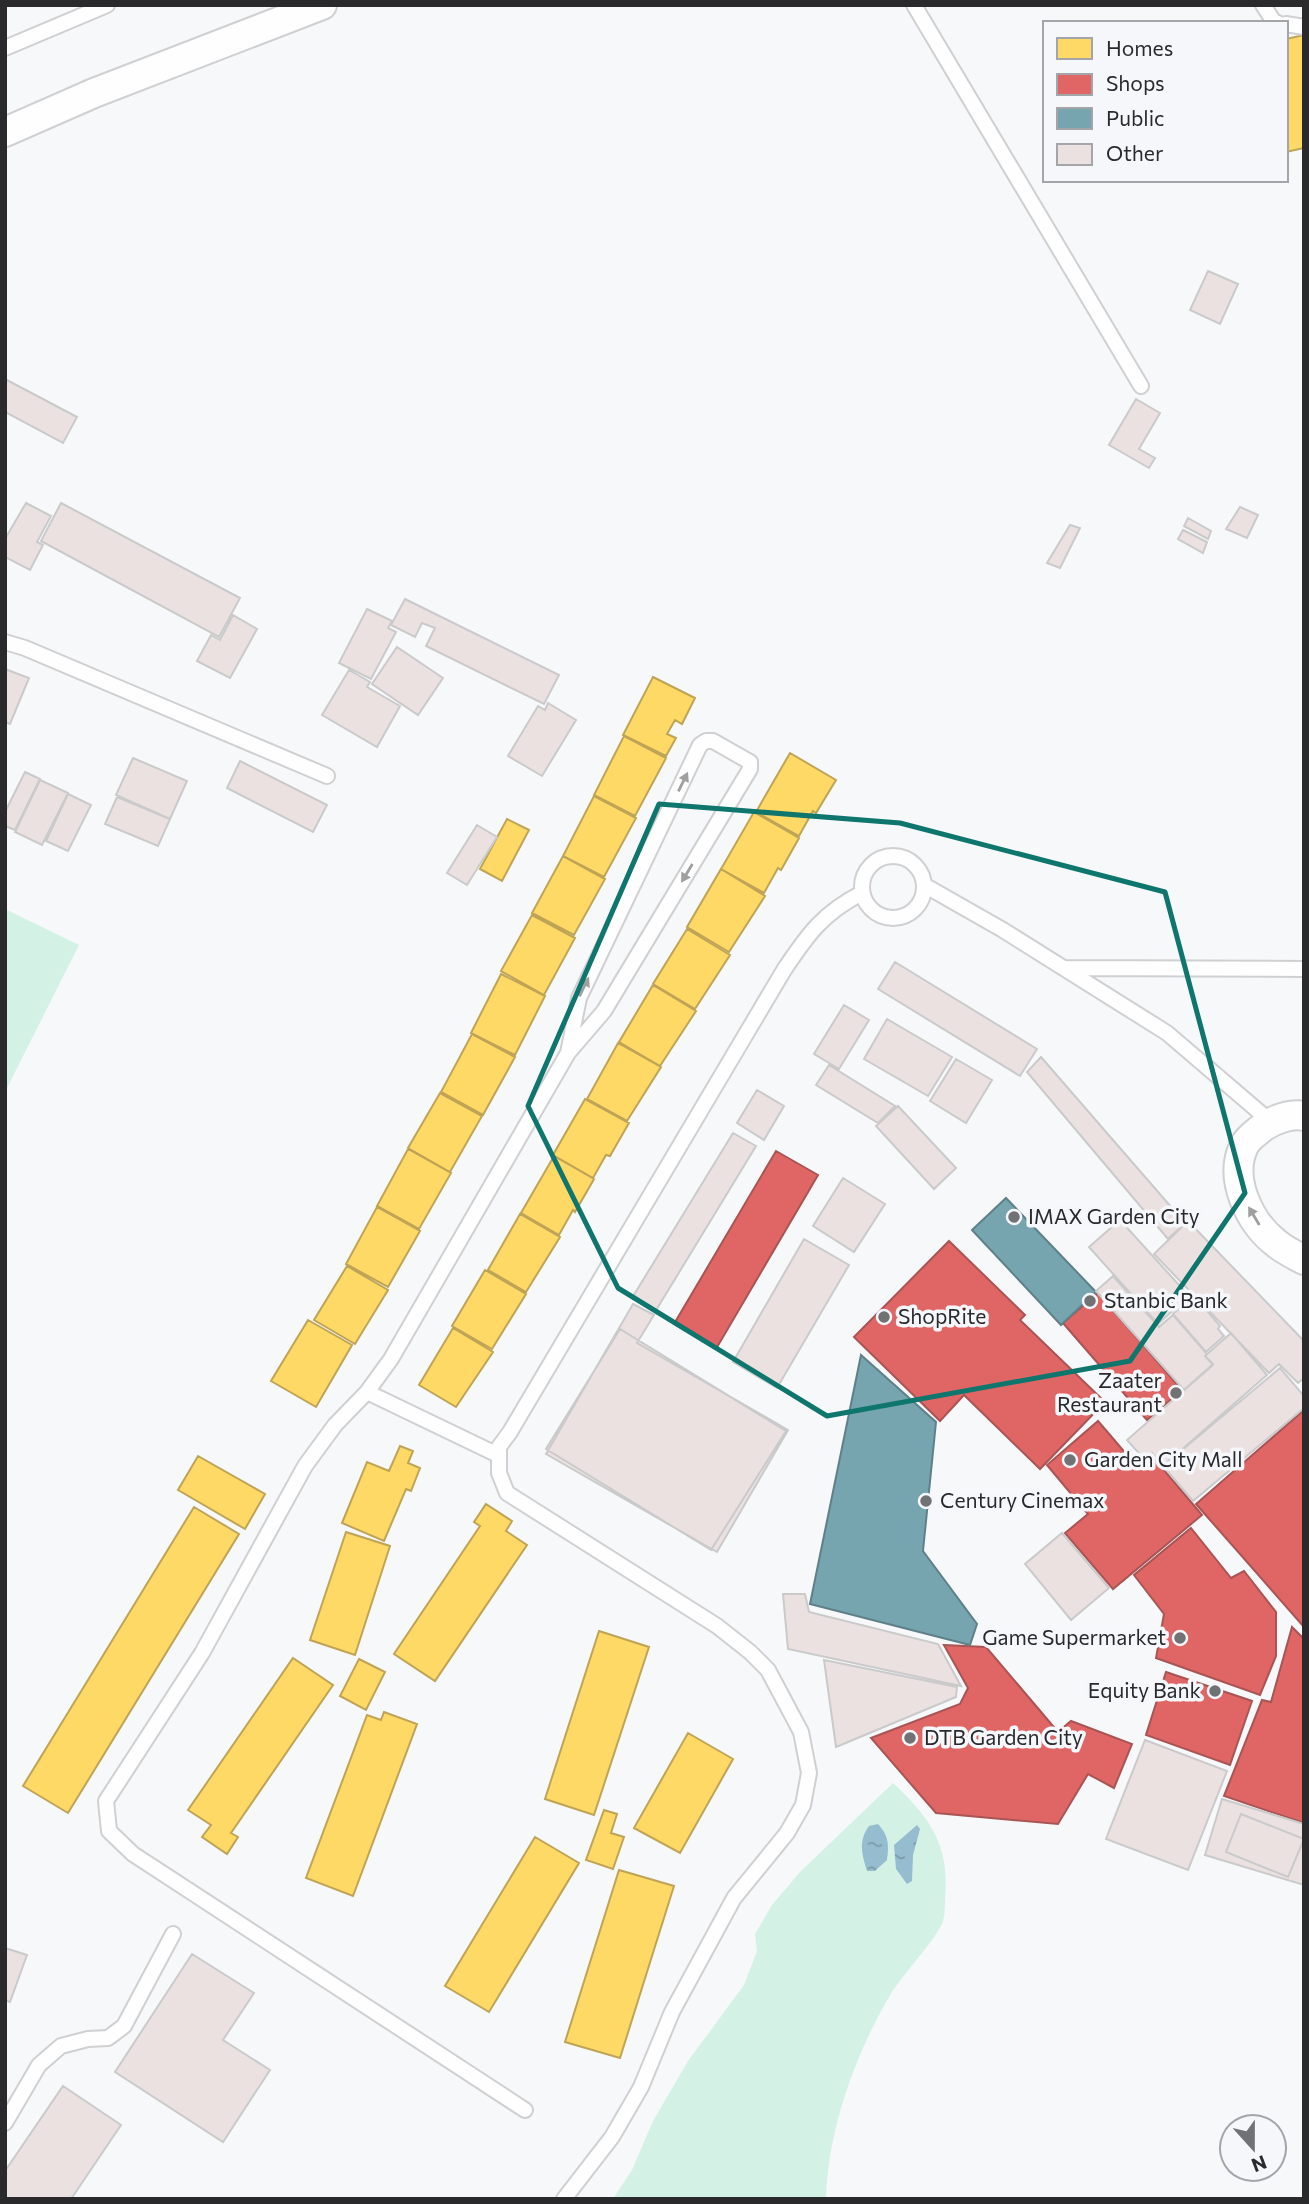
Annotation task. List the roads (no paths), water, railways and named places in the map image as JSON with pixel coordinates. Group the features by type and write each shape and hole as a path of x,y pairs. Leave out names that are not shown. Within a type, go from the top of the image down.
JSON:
{"street":[{"path":"5,132 94,93 321,5"},
{"path":"1304,1116 1271,1122 1244,1145 1239,1166 1242,1195 1255,1220 1275,1242 1304,1260"}],"lane":[{"path":"5,48 107,5"},
{"path":"914,5 1141,386"},
{"path":"1263,5 1274,21"},
{"path":"5,642 25,648 327,776"},
{"path":"526,2110 133,1854 109,1830 106,1801 202,1653 305,1466 335,1425 367,1392 391,1359 568,1053 604,1011 750,769 750,762 713,741 700,745 579,998 568,1053"},
{"path":"889,856 909,860 922,875 923,895 918,904 902,916 881,916 872,910 862,893 865,873 880,859 889,856"},
{"path":"924,885 1167,1032 1271,1122"},
{"path":"564,2199 612,2137 641,2087 672,2012 734,1898 787,1833 803,1805 809,1773 801,1732 768,1670 750,1652 716,1626 507,1493 499,1473 499,1447 810,930 826,915 862,893"},
{"path":"1064,968 1304,969"},
{"path":"367,1392 498,1455"},
{"path":"5,2123 39,2066 61,2046 88,2039 108,2038 124,2026 173,1934"}],"water":[{"path":"878,1824 887,1841 887,1860 875,1871 867,1871 863,1837 869,1826"},
{"path":"917,1825 920,1829 913,1855 912,1881 907,1884 896,1869 894,1845"}],"place":[{"name":"IMAX Garden City","path":"1014,1217"},
{"name":"Stanbic Bank","path":"1090,1301"},
{"name":"ShopRite","path":"884,1317"},
{"name":"Zaater Restaurant","path":"1176,1393"},
{"name":"Garden City Mall","path":"1070,1460"},
{"name":"Century Cinemax","path":"926,1501"},
{"name":"Game Supermarket","path":"1180,1638"},
{"name":"Equity Bank","path":"1215,1691"},
{"name":"DTB Garden City","path":"910,1738"}]}
